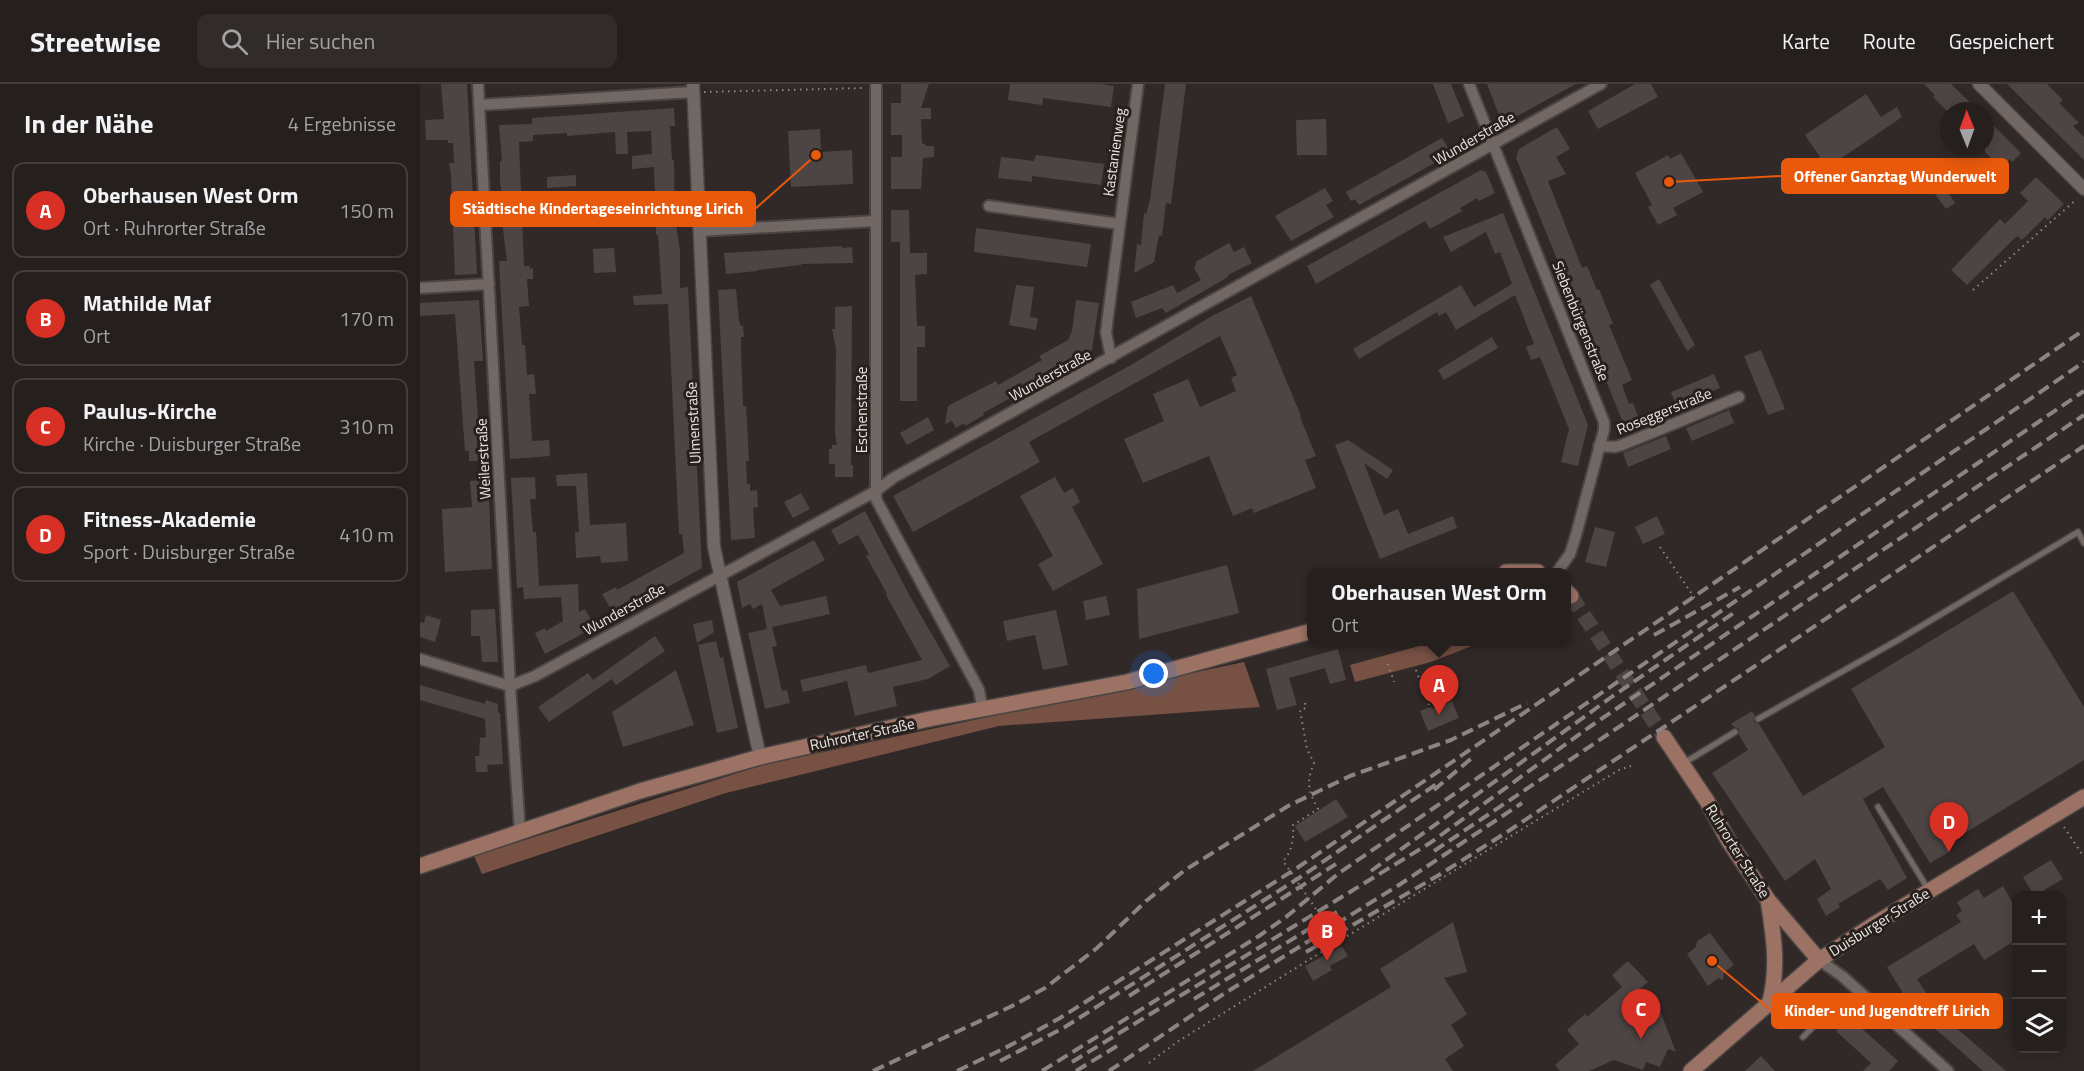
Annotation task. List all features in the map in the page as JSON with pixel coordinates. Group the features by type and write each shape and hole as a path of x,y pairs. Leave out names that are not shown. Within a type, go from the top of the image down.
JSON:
{"main road":[{"name":"Ruhrorter Straße","path":"420,866 640,791 760,756 872,731 1127,682 1307,633"},
{"name":"Ruhrorter Straße","path":"1664,737 1707,801 1728,840 1768,900 1819,960"},
{"name":"Duisburger Straße","path":"1691,1071 1819,960 2084,797"},
{"path":"1768,900 1776,948 1776,969 1768,1005"}],"street":[{"name":"Weilerstraße","path":"478,84 520,832"},
{"name":"Kastanienweg","path":"1111,358 1106,332 1138,84"},
{"name":"Siebenbürgenstraße","path":"1469,84 1602,414 1604,430 1576,535 1570,554 1560,568"},
{"name":"Wunderstraße","path":"510,686 535,676 876,491 893,478 1601,84"},
{"path":"1979,84 2084,189"},
{"name":"Eschenstraße","path":"876,86 876,500 979,690 982,711"},
{"path":"479,105 693,88"},
{"name":"Ulmenstraße","path":"693,88 714,548 760,756"},
{"path":"988,206 1120,224"},
{"path":"699,231 876,221"},
{"path":"420,288 489,284"},
{"name":"Roseggerstraße","path":"1599,446 1622,445 1739,397"},
{"path":"420,659 510,686"},
{"path":"1819,960 1842,976 1948,1071"}],"lane":[{"path":"1758,719 1909,634 2078,532 2084,543"},
{"path":"1682,764 1735,732"},
{"path":"1878,807 1929,891"},
{"path":"1803,1037 1832,1008 1861,993"}],"path":[{"path":"693,88 876,86"},
{"path":"1973,290 2084,193"},
{"path":"1660,547 1696,600"},
{"path":"1388,664 1394,682"},
{"path":"1416,670 1430,705"},
{"path":"1305,703 1306,708 1300,710 1307,749 1314,763 1309,777 1309,791 1318,809 1293,825 1293,836 1288,855 1283,861 1336,943"},
{"path":"1149,1063 1177,1042 1336,943 1619,770 1631,766"},
{"path":"2057,814 2084,857"}],"shaded area":[{"path":"1419,646 1472,646 1431,662 1355,682 1350,665"},
{"path":"1244,662 1260,707 999,726 726,793 482,874 474,856 763,765"}],"building":[{"path":"441,84 467,84 477,274 455,275 449,163 454,163 453,143 448,143 448,140 426,140 425,120 444,119"},
{"path":"901,84 929,84 921,108 931,108 931,119 921,119 922,143 925,146 934,146 934,157 923,158 921,189 891,189 891,157 902,157 902,135 891,135 891,103 901,103"},
{"path":"1010,84 1114,86 1111,107 1043,98 1042,105 1008,100"},
{"path":"1165,84 1186,84 1171,204 1166,203 1162,236 1159,235 1154,262 1134,273 1137,244 1141,245 1144,213 1146,214 1150,200"},
{"path":"1433,84 1451,84 1464,116 1448,123"},
{"path":"1487,84 1576,84 1506,122 1501,120"},
{"path":"1635,84 1651,84 1658,97 1598,129 1588,111"},
{"path":"1924,84 1951,84 1970,102 1940,102 1940,104 1933,97 1935,95"},
{"path":"2007,84 2047,84 2063,100 2059,103 2079,123 2073,126 2084,137 2084,160"},
{"path":"1866,94 1881,117 1897,107 1902,117 1802,185 1794,174 1820,157 1805,135"},
{"path":"674,108 675,126 670,126 672,160 674,160 675,218 680,250 680,288 688,287 702,568 615,616 602,594 616,587 617,590 684,553 682,534 679,534 668,304 634,305 633,296 662,294 658,235 656,235 654,167 632,169 632,156 652,154 651,131 627,132 628,154 616,154 615,132 567,136 567,133 533,135 533,141 519,142 524,266 533,268 533,279 527,279 529,306 519,307 522,345 525,345 527,375 534,374 536,394 529,394 532,441 549,440 550,456 510,459 499,261 507,261 502,221 504,221 500,182 500,161 502,161 499,125 532,124 532,118"},
{"path":"1326,119 1327,155 1297,155 1296,120"},
{"path":"1994,126 2021,153 2001,168 1989,156 1994,156"},
{"path":"1557,127 1570,149 1556,157 1566,174 1548,181 1582,268 1587,266 1597,290 1599,289 1613,324 1609,325 1632,380 1622,385 1629,404 1633,403 1641,424 1626,430 1516,158 1519,149"},
{"path":"820,129 821,152 852,150 853,184 791,187 788,131"},
{"path":"1442,138 1448,148 1444,150 1447,156 1359,205 1355,199 1351,201 1346,192"},
{"path":"1681,153 1703,192 1673,208 1677,215 1658,225 1648,207 1652,205 1635,173 1668,155 1670,159"},
{"path":"1036,155 1104,164 1101,185 1032,176 1032,182 998,178 1001,157 1034,161"},
{"path":"1951,163 1957,173 1942,183 1955,203 1946,209 1925,180"},
{"path":"1481,170 1486,172 1495,193 1479,201 1477,198 1460,208 1462,211 1430,229 1425,221 1316,284 1307,266"},
{"path":"576,175 576,186 547,188 547,177"},
{"path":"2036,177 2064,204 2048,220 2045,217 2022,240 2017,236 1967,285 1951,270 2000,219 2005,224 2028,201 2020,193"},
{"path":"1325,188 1333,201 1326,205 1334,217 1291,241 1275,216"},
{"path":"891,210 909,210 910,253 927,253 927,274 915,275 917,326 925,326 925,347 917,347 917,401 900,401 900,242 891,242"},
{"path":"1503,213 1588,425 1578,466 1561,462 1569,429 1540,357 1531,360 1526,347 1534,344 1515,295 1456,330 1446,312 1439,316 1437,312 1359,359 1353,349 1461,285 1474,307 1512,284 1500,252 1495,254 1486,232 1451,252 1443,237"},
{"path":"976,228 1091,244 1087,267 974,252"},
{"path":"1229,243 1234,252 1244,247 1252,263 1166,313 1162,308 1136,318 1131,302 1173,285 1177,293 1201,280 1194,268 1197,261"},
{"path":"842,246 842,248 852,247 853,263 801,264 726,274 724,253"},
{"path":"614,248 616,272 594,273 593,249"},
{"path":"1659,279 1695,345 1687,351 1650,285"},
{"path":"1016,285 1034,287 1030,317 1038,318 1036,330 1009,325"},
{"path":"736,289 739,321 743,326 744,337 741,337 741,348 743,406 746,406 749,461 746,461 747,484 750,484 750,491 757,490 758,507 753,508 755,538 731,540 718,290"},
{"path":"1251,296 1316,456 1305,460 1316,488 1254,513 1252,508 1233,516 1209,456 1143,483 1124,439 1164,421 1153,394 1188,379 1200,407 1236,391 1231,378 1237,375 1220,336 1029,442 1040,462 913,532 893,496"},
{"path":"479,300 483,361 474,361 481,461 469,461 469,451 465,451 455,314 420,316 420,303"},
{"path":"1076,300 1099,303 1092,350 1088,356 983,413 984,415 965,426 964,423 956,428 952,421 945,424 948,406 996,381 998,385 1042,360 1039,356 1068,340 1072,331"},
{"path":"852,306 851,465 853,465 853,477 835,477 835,464 829,464 829,449 832,449 832,445 837,445 835,434 836,349 832,329 835,329 835,307"},
{"path":"1492,337 1498,348 1444,380 1438,370"},
{"path":"1761,350 1785,409 1768,415 1744,356"},
{"path":"1714,374 1720,388 1676,405 1671,392"},
{"path":"1729,410 1734,423 1692,441 1686,428"},
{"path":"928,417 934,430 907,445 900,433"},
{"path":"1666,436 1671,449 1628,467 1623,453"},
{"path":"1348,440 1393,470 1387,479 1364,463 1384,515 1398,509 1408,534 1453,516 1457,528 1380,559 1335,445"},
{"path":"587,473 590,525 626,523 628,561 601,563 600,556 576,558 575,532 579,532 576,486 557,486 556,475"},
{"path":"535,477 536,499 530,499 533,532 536,532 539,586 578,584 579,612 585,609 595,627 545,654 535,633 545,628 546,631 563,621 561,597 524,599 523,587 517,588 511,478"},
{"path":"1055,477 1064,493 1073,488 1080,502 1072,507 1103,564 1053,591 1038,564 1053,556 1020,496"},
{"path":"488,479 492,569 445,572 442,509 472,507 470,481"},
{"path":"801,493 810,509 793,518 784,502"},
{"path":"865,511 950,666 928,679 893,687 897,706 855,716 847,681 803,692 800,680 866,665 868,673 922,660 866,556 869,554 858,535 839,545 831,530"},
{"path":"1657,516 1665,534 1643,544 1635,527"},
{"path":"1595,527 1615,532 1606,567 1585,562"},
{"path":"814,540 825,560 771,590 780,606 826,596 830,614 772,627 777,646 772,647 782,691 787,690 790,703 765,709 748,633 767,629 762,604 753,609 750,604 742,608 737,582"},
{"path":"1227,565 1239,613 1139,639 1137,589"},
{"path":"2013,591 2084,707 2084,760 1947,844 1949,852 1930,863 1883,787 1863,799 1907,878 1888,890 1880,879 1838,904 1840,907 1826,916 1817,899 1831,889 1815,859 1785,881 1712,773 1748,750 1739,735 1739,729 1731,724 1752,711 1755,716 1754,722 1759,724 1803,796 1885,747 1851,689"},
{"path":"1106,596 1110,615 1086,620 1083,601"},
{"path":"495,609 498,662 482,662 480,636 471,636 471,610"},
{"path":"1056,610 1068,665 1043,670 1035,635 1007,641 1003,621"},
{"path":"426,615 441,620 435,642 420,637 420,622 424,623"},
{"path":"712,620 714,632 697,643 693,624"},
{"path":"655,636 665,651 616,685 612,679 549,722 538,707 588,673 593,680"},
{"path":"716,641 720,658 723,657 738,728 717,733 698,645"},
{"path":"1338,649 1346,680 1330,684 1325,668 1289,678 1297,705 1277,710 1266,669"},
{"path":"676,670 694,725 623,747 612,712"},
{"path":"420,685 485,704 486,700 498,704 503,764 487,765 488,772 476,772 475,756 479,756 480,738 486,737 485,719 420,700"},
{"path":"1452,701 1459,718 1428,731 1420,711"},
{"path":"1336,799 1348,817 1305,842 1295,826"},
{"path":"2051,860 2063,879 2043,891 2031,891 2023,877"},
{"path":"2003,886 2012,902 2012,942 1984,960 1974,944 1917,979 1926,993 1909,1003 1887,967 1961,922 1956,915 1962,911 1957,902 1978,889 1984,898"},
{"path":"1453,922 1467,972 1444,978 1467,1014 1451,1025 1464,1046 1445,1059 1453,1071 1253,1071 1391,987 1380,969"},
{"path":"1710,933 1734,965 1724,972 1723,980 1718,978 1708,986 1687,954 1696,947 1697,941"},
{"path":"1342,946 1348,956 1330,966 1332,970 1313,981 1305,966"},
{"path":"1628,961 1648,982 1622,1004 1654,1016 1658,1006 1676,1052 1668,1049 1660,1067 1646,1062 1643,1070 1614,1060 1589,1071 1560,1071 1555,1065 1579,1044 1567,1030 1585,1014 1587,1017 1622,987 1612,975"},
{"path":"1849,1017 1898,1061 1889,1071 1863,1071 1871,1063 1836,1031"},
{"path":"1945,1018 2006,1071 1983,1071 1935,1029"},
{"path":"1761,1056 1775,1071 1745,1071"}],"tunnel":[{"path":"1571,596 1664,737"}],"railway":[{"path":"957,1071 1060,1018 1297,868 2084,330"},
{"path":"1042,1071 1259,936 1339,873 2084,362"},
{"path":"1072,1062 1430,843 1588,728 2084,391"},
{"path":"1434,851 2084,415"},
{"path":"1306,952 1439,875 1507,832 2084,446"},
{"path":"1654,635 1740,587"},
{"path":"1371,871 1613,696 1735,612"},
{"path":"873,1071 1012,1006 1045,988 1097,948 1146,901 1185,870 1288,806 1350,776 1451,740 1527,703"},
{"path":"1434,790 1473,757"},
{"path":"1000,1061 1065,1027 1302,876 1438,783"},
{"path":"1109,1071 1225,993 1399,885 1522,803"},
{"path":"1129,996 1336,864"},
{"path":"1194,999 1337,912"},
{"path":"1076,1071 1122,1043"}],"place":[{"name":"Städtische Kindertageseinrichtung Lirich","path":"816,155"},
{"name":"Offener Ganztag Wunderwelt","path":"1669,182"},
{"name":"Oberhausen West Orm","path":"1439,715"},
{"name":"Fitness-Akademie","path":"1949,852"},
{"name":"Mathilde Maf","path":"1327,961"},
{"name":"Kinder- und Jugendtreff Lirich","path":"1712,961"},
{"name":"Paulus-Kirche","path":"1641,1039"}]}
